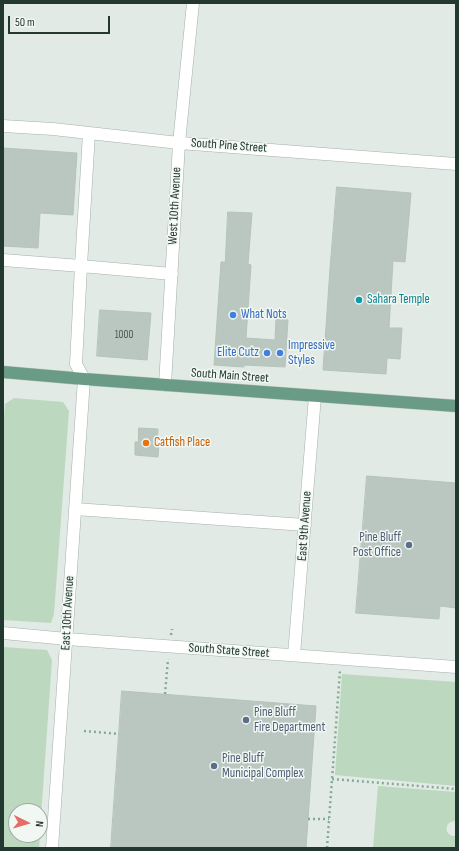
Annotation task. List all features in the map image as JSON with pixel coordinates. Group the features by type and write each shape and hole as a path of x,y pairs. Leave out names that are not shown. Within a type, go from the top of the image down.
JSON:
{"main road":[{"name":"South Main Street","path":"3,372 456,406"}],"street":[{"name":"West 10th Avenue","path":"166,385 179,143 193,3"},
{"name":"South Pine Street","path":"3,126 53,129 179,143 456,164"},
{"path":"84,379 76,364 89,133"},
{"path":"3,260 172,274"},
{"name":"East 10th Avenue","path":"52,848 84,379"},
{"name":"East 9th Avenue","path":"294,655 315,396"},
{"path":"75,509 305,525"},
{"name":"South State Street","path":"3,633 456,667"}],"path":[{"path":"165,694 168,657"},
{"path":"327,848 340,670"},
{"path":"84,731 119,734"},
{"path":"332,779 456,789"},
{"path":"308,819 329,820"}],"green space":[{"path":"14,398 63,402 69,411 54,614 51,623 3,620 3,431 5,404"},
{"path":"3,647 47,650 52,660 42,803 8,803 8,843 39,843 39,848 3,848"},
{"path":"342,674 456,682 456,786 335,775"},
{"path":"378,786 456,792 456,821 449,823 447,826 447,831 452,836 456,836 456,848 373,848"}],"building":[{"path":"3,148 77,153 73,215 40,213 38,248 3,246"},
{"path":"337,187 411,193 405,262 393,261 389,328 402,328 400,359 387,358 386,374 323,370"},
{"name":"What Nots","path":"228,212 252,213 248,264 251,265 246,338 275,340 276,319 288,320 285,367 214,365 221,262 225,262"},
{"path":"100,310 151,313 147,360 97,356"},
{"name":"Catfish Place","path":"139,428 158,429 158,457 135,455 135,442 138,442"},
{"name":"Pine Bluff Post Office","path":"367,476 456,483 456,608 440,606 439,619 356,613"},
{"name":"Pine Bluff Municipal Complex","path":"122,691 316,706 306,848 111,848"}],"place":[{"name":"Sahara Temple","path":"359,300"},
{"name":"What Nots","path":"233,315"},
{"name":"Elite Cutz","path":"267,353"},
{"name":"Impressive Styles","path":"280,353"},
{"name":"Catfish Place","path":"146,443"},
{"name":"Pine Bluff Post Office","path":"409,545"},
{"name":"Pine Bluff Fire Department","path":"246,720"},
{"name":"Pine Bluff Municipal Complex","path":"214,766"}]}
